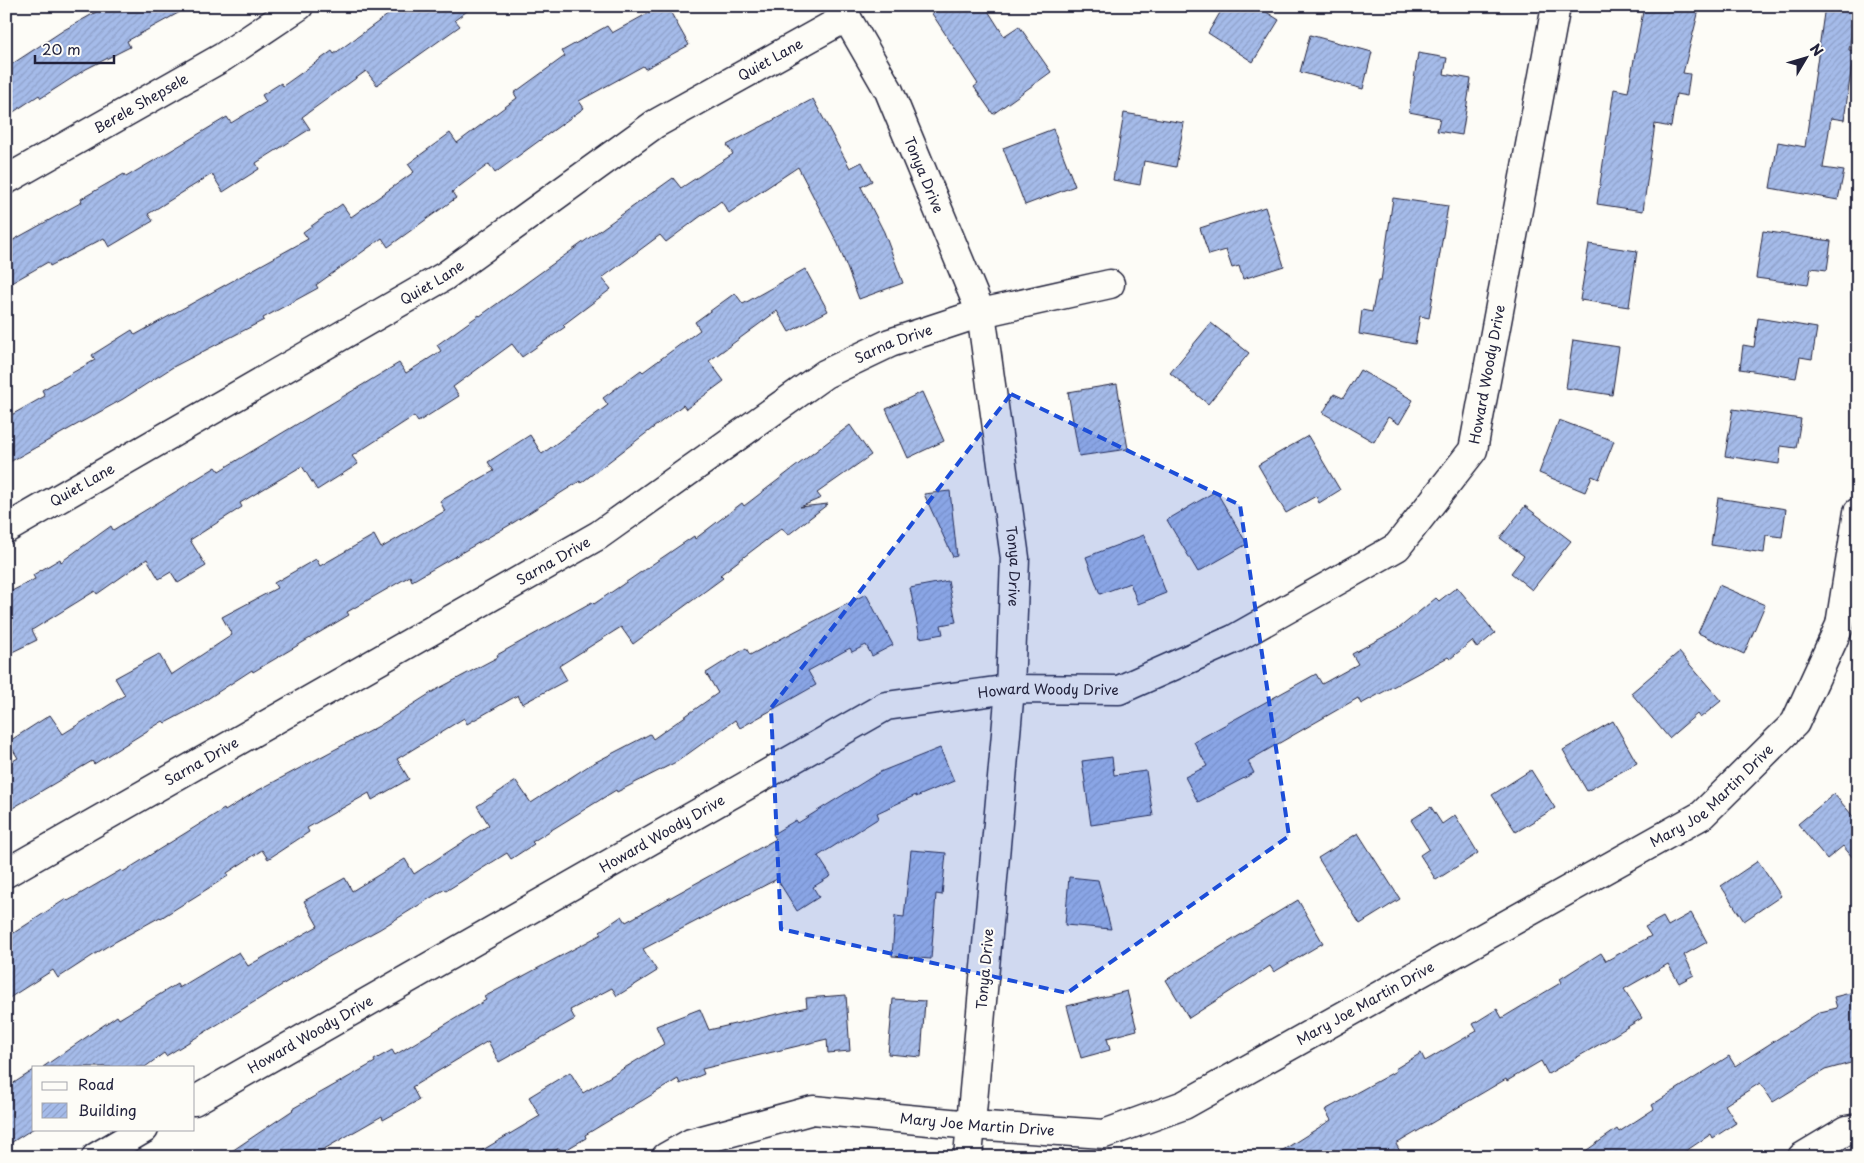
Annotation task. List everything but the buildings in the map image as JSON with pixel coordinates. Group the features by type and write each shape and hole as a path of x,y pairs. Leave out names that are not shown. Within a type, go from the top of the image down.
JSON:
{"street":[{"name":"Berele Shepsele","path":"6,180 223,57 299,6"},
{"name":"Howard Woody Drive","path":"195,1100 886,706 1010,689 1118,690 1234,639 1397,547 1473,450 1556,6"},
{"name":"Tonya Drive","path":"843,12 889,91 981,313 1015,558 1010,689 968,1157"},
{"name":"Quiet Lane","path":"6,529 445,276 655,124 843,12"},
{"name":"Sarna Drive","path":"6,873 599,535 825,374 890,343 981,313 1110,284"},
{"name":"Mary Joe Martin Drive","path":"666,1157 691,1143 814,1110 971,1125 1104,1134 1184,1105 1702,815 1794,723 1840,625 1858,512"},
{"path":"1802,1157 1847,1130 1858,1128"},
{"path":"96,1157 142,1130"}],"highlighted area":[{"path":"1011,394 1240,505 1289,836 1067,993 781,929 771,708"}]}
